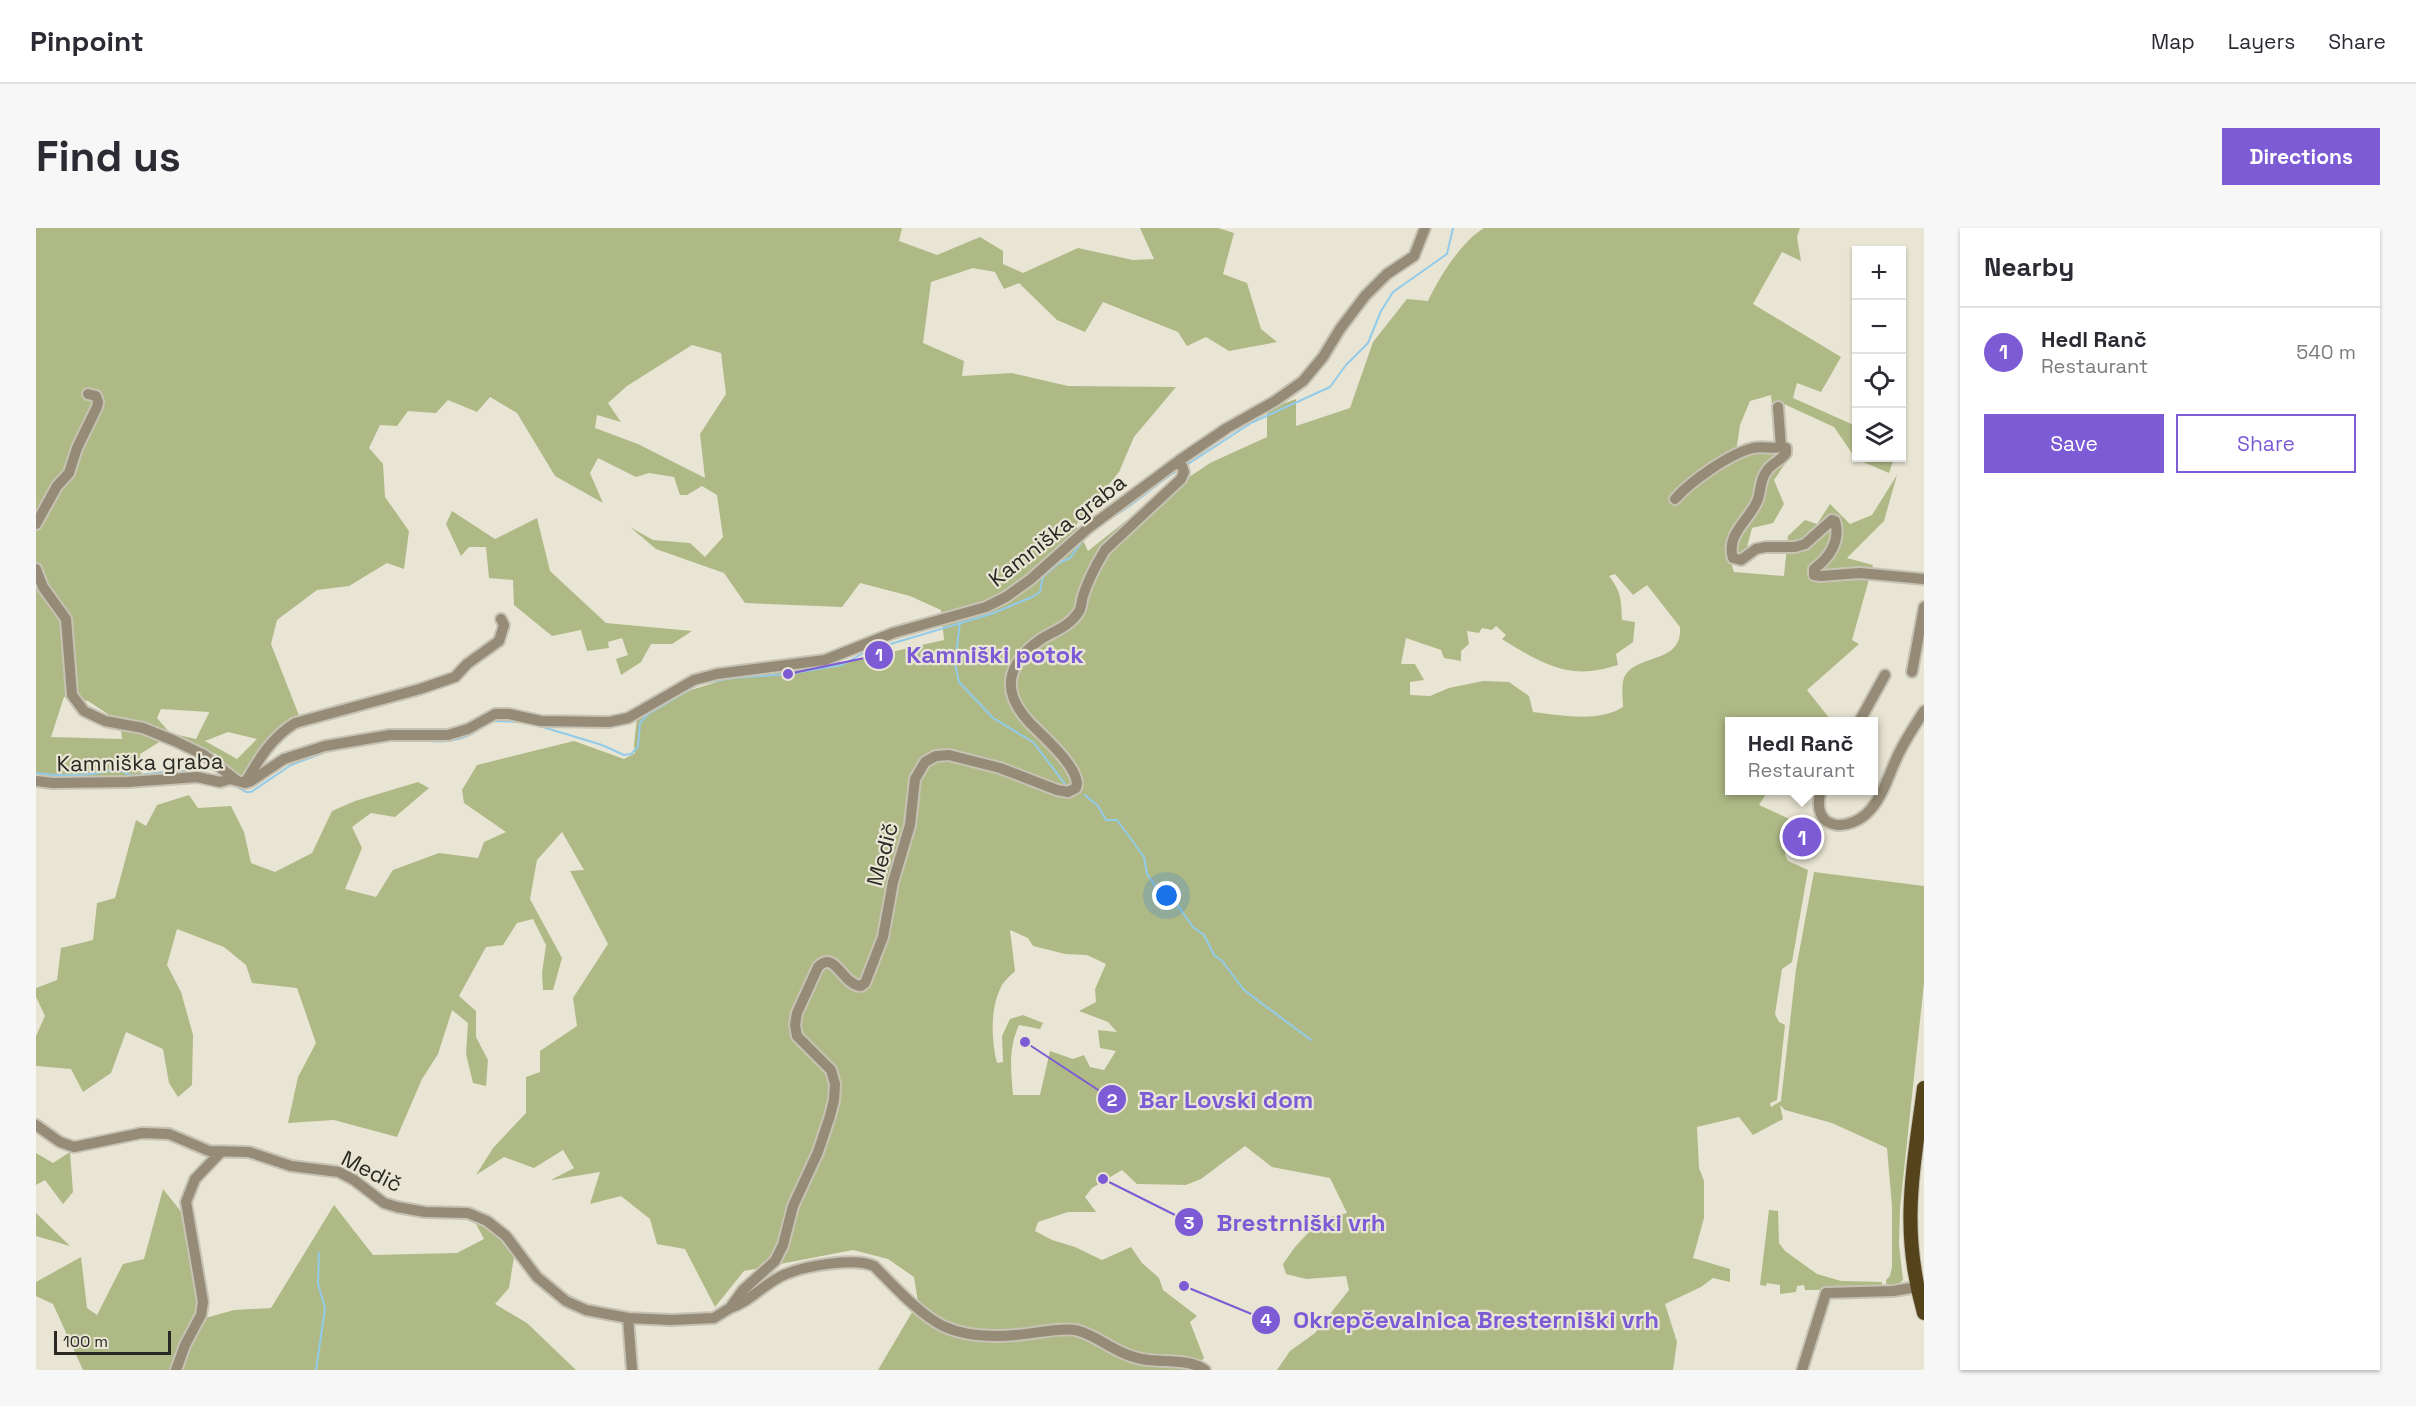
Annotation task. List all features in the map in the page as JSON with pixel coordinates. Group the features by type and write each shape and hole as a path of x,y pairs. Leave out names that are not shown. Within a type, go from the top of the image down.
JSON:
{"main road":[{"path":"1924,1088 1914,1156 1909,1216 1911,1255 1924,1313"}],"street":[{"name":"Kamniška graba","path":"36,781 53,783 131,782 172,777 197,777 251,781 284,759 325,746 390,735 448,735 468,729 495,714 509,714 541,721 609,722 628,718 694,680 717,674 825,660 893,633 986,607 1006,597 1031,579 1087,529 1182,466 1227,428 1275,401 1303,381 1323,357 1340,329 1365,296 1387,274 1414,256 1425,228"},
{"path":"36,524 57,486 69,473 77,448 97,407 96,396 88,394"},
{"path":"1778,407 1781,447"},
{"path":"1675,500 1694,480 1744,452 1755,448 1786,448 1784,456 1767,470 1761,480 1758,500 1737,531 1732,543 1733,558 1741,560 1756,549 1766,547 1805,544 1832,520 1835,521 1837,527 1834,543 1825,561 1814,569 1814,575 1860,573 1924,579"},
{"name":"Medič","path":"36,1125 60,1142 74,1147 119,1136 155,1132 169,1134 199,1148 220,1152 249,1152 291,1166 339,1172 354,1180 384,1203 425,1212 468,1213 487,1221 506,1236 537,1277 566,1300 586,1310 628,1317 701,1320 714,1318 730,1308 743,1290 775,1261 783,1245 793,1206 818,1152 834,1100 835,1084 831,1070 797,1036 795,1024 797,1013 822,963 833,962 851,984 861,986 865,983 883,938 893,882 910,825 915,779 920,767 931,758 949,754 1000,768 1057,790 1068,792 1076,788 1077,783 1073,771 1021,714 1012,699 1010,684 1014,665 1037,642 1071,622 1080,611 1083,596 1105,550 1181,479 1182,466"},
{"path":"36,569 43,587 66,619 72,695 84,711 105,721 143,728 174,741 204,756 233,781"},
{"path":"1912,672 1924,607"},
{"name":"Kamniška graba","path":"233,781 283,731 295,723 420,689 455,677 467,664 499,641 503,632 501,619"},
{"path":"1862,717 1885,675"},
{"path":"1820,795 1819,809 1824,820 1836,824 1848,824 1866,815 1880,797 1900,751 1924,711"},
{"path":"176,1370 185,1345 201,1315 203,1302 186,1202 195,1179 220,1152"},
{"path":"730,1308 743,1304 785,1274 850,1261 865,1262 874,1266 923,1312 942,1326 959,1332 1000,1336 1034,1334 1066,1328 1080,1330 1114,1350 1139,1359 1182,1363 1205,1370"},
{"path":"1802,1370 1826,1293 1893,1291 1917,1287"},
{"path":"628,1317 632,1370"}],"green space":[{"path":"36,228 902,228 899,241 937,255 980,237 1003,251 1003,264 1023,273 1078,248 1133,260 1154,259 1140,228 1218,228 1234,233 1223,274 1247,283 1261,329 1277,342 1229,351 1206,337 1187,346 1178,332 1103,302 1085,332 1057,320 1019,283 1004,289 995,272 973,268 931,282 923,343 964,361 962,376 1012,373 1068,386 1176,387 1134,437 1119,472 1076,525 1088,551 1137,512 1210,463 1267,437 1267,410 1296,399 1296,426 1350,408 1373,342 1407,299 1428,301 1452,260 1484,228 1800,228 1797,237 1801,261 1782,252 1753,304 1841,357 1821,392 1797,383 1793,398 1852,424 1852,453 1834,427 1784,404 1774,423 1771,395 1750,401 1740,425 1735,459 1754,453 1791,455 1774,480 1784,504 1773,523 1752,528 1746,551 1730,559 1734,572 1784,576 1788,536 1805,520 1817,524 1830,504 1850,524 1872,515 1897,475 1884,521 1847,558 1873,565 1852,640 1859,644 1807,690 1828,717 1725,717 1725,795 1765,795 1759,805 1792,820 1785,855 1788,861 1808,870 1792,962 1782,969 1775,1014 1779,1022 1785,1025 1777,1100 1770,1103 1771,1107 1781,1101 1796,969 1814,872 1924,886 1924,983 1900,1208 1899,1245 1903,1280 1898,1284 1898,1288 1887,1289 1886,1280 1890,1276 1892,1267 1892,1206 1887,1148 1832,1123 1785,1110 1780,1105 1783,1119 1753,1135 1739,1117 1697,1127 1699,1168 1704,1181 1704,1218 1693,1258 1730,1269 1730,1282 1713,1278 1701,1287 1665,1304 1677,1342 1673,1370 1277,1370 1290,1351 1315,1333 1349,1290 1346,1276 1306,1279 1286,1274 1283,1264 1321,1219 1347,1213 1330,1178 1272,1167 1245,1146 1201,1179 1186,1185 1137,1184 1122,1170 1092,1188 1085,1197 1096,1212 1068,1212 1038,1222 1035,1231 1102,1260 1131,1247 1142,1263 1159,1278 1163,1290 1197,1316 1190,1322 1204,1358 1193,1370 878,1370 918,1302 914,1277 888,1259 853,1250 744,1271 715,1307 685,1249 657,1244 650,1219 621,1196 590,1204 600,1172 551,1180 574,1168 563,1150 534,1168 504,1157 476,1175 493,1148 526,1113 526,1077 540,1072 540,1051 577,1026 573,998 608,944 570,871 584,870 562,832 537,860 530,899 562,958 553,990 543,990 542,973 546,945 533,919 517,923 503,945 486,947 459,996 476,1011 476,1037 488,1060 486,1086 473,1083 466,1054 468,1023 452,1010 438,1054 422,1079 397,1137 334,1120 288,1123 298,1077 316,1043 297,988 252,983 246,965 224,947 177,929 167,965 181,992 193,1035 192,1085 178,1097 169,1083 163,1049 126,1032 111,1073 83,1092 71,1069 36,1066 36,1036 45,1016 36,997 36,988 57,980 61,948 93,940 97,903 115,898 136,820 146,826 157,805 189,795 198,808 231,806 244,832 251,863 275,872 312,853 332,811 355,801 418,782 429,788 395,817 371,813 352,827 362,848 345,889 376,897 393,870 439,853 478,858 484,842 506,832 464,803 462,790 477,765 574,741 624,759 635,753 637,718 691,690 733,677 856,660 944,640 941,610 910,596 860,583 842,607 745,603 724,573 656,549 630,527 653,540 690,543 705,557 723,537 717,495 702,486 687,495 680,495 674,477 649,473 636,477 598,458 590,473 603,503 555,476 517,413 490,397 477,412 448,400 436,413 408,411 397,426 380,425 369,448 383,464 385,497 409,531 404,569 387,563 349,586 317,590 277,620 271,644 300,718 244,777 227,773 216,754 166,738 140,754 142,775 73,780 36,774","holes":["692,345 721,353 726,394 700,434 705,478 638,444 595,428 597,415 621,422 608,403 627,386","1615,574 1633,595 1647,585 1680,627 1679,639 1674,647 1638,665 1624,678 1623,707 1613,712 1591,716 1533,712 1529,696 1509,682 1483,681 1449,688 1430,696 1410,695 1410,682 1424,680 1415,664 1401,664 1406,638 1441,650 1444,658 1461,661 1461,651 1469,644 1467,631 1479,633 1482,628 1492,630 1496,626 1506,635 1502,639 1557,668 1585,671 1601,670 1618,665 1616,654 1633,642 1635,622 1622,620 1620,597 1609,576","64,697 88,701 120,722 122,739 51,737","161,709 209,712 196,739 170,733 157,718","228,732 257,739 237,759 205,741","1010,930 1028,938 1033,946 1065,954 1087,955 1106,964 1095,989 1096,1002 1079,1011 1108,1022 1117,1032 1098,1030 1100,1048 1116,1051 1104,1070 1090,1067 1084,1055 1073,1059 1050,1051 1040,1095 1013,1095 1012,1051 1019,1025 1040,1029 1043,1023 1023,1015 1010,1019 1002,1036 1003,1062 997,1063 993,1034 995,1003 1002,985 1015,971"]},
{"path":"1863,462 1893,462 1889,473"},
{"path":"452,511 495,539 537,518 550,571 606,623 692,631 672,644 651,644 641,662 621,675 616,659 628,655 622,638 608,642 609,648 587,651 581,630 552,636 514,605 513,580 489,578 486,547 469,547 461,556 446,524"},
{"path":"70,1152 73,1192 63,1204 45,1180 36,1185 36,1153 53,1163"},
{"path":"163,1189 183,1214 202,1319 234,1310 271,1308 334,1205 373,1255 457,1253 484,1239 474,1220 502,1237 514,1257 509,1288 495,1304 527,1323 576,1370 83,1370 53,1304 36,1296 36,1282 81,1257 87,1308 97,1315 123,1264 144,1259"},
{"path":"1769,1210 1778,1211 1779,1243 1785,1251 1817,1274 1841,1281 1882,1282 1882,1289 1805,1290 1804,1285 1797,1286 1796,1292 1780,1294 1780,1285 1767,1283 1766,1286 1760,1285"},
{"path":"36,1213 70,1246 36,1236"}],"waterway":[{"path":"1185,466 1251,423 1330,387 1346,365 1368,343 1381,311 1393,292 1447,254 1453,228"},
{"path":"1109,519 1180,469"},
{"path":"533,724 602,745 624,755 631,754 638,747 640,723 647,715 699,684 733,678 788,674 842,665 867,651 991,614 1032,597 1040,592 1043,577 1059,563 1070,558 1084,539 1100,526"},
{"path":"960,622 955,664 959,682 993,718 1033,742 1065,784"},
{"path":"491,721 522,722"},
{"path":"410,740 439,742 457,740 482,727"},
{"path":"230,783 246,792 251,792 291,765 331,750"},
{"path":"36,773 76,775 117,769 132,776 191,771 207,767 218,771"},
{"path":"1085,795 1098,806 1106,820 1117,820 1144,857 1147,874 1157,888 1173,899 1193,927 1204,935 1214,955 1222,961 1244,990 1311,1040"},
{"path":"316,1370 325,1308 318,1284 319,1253"}],"place":[{"name":"Kamniški potok","path":"788,674"},
{"name":"Hedl Ranč","path":"1802,837"},
{"name":"Bar Lovski dom","path":"1025,1042"},
{"name":"Brestrniški vrh","path":"1103,1179"},
{"name":"Okrepčevalnica Bresterniški vrh","path":"1184,1286"}]}
